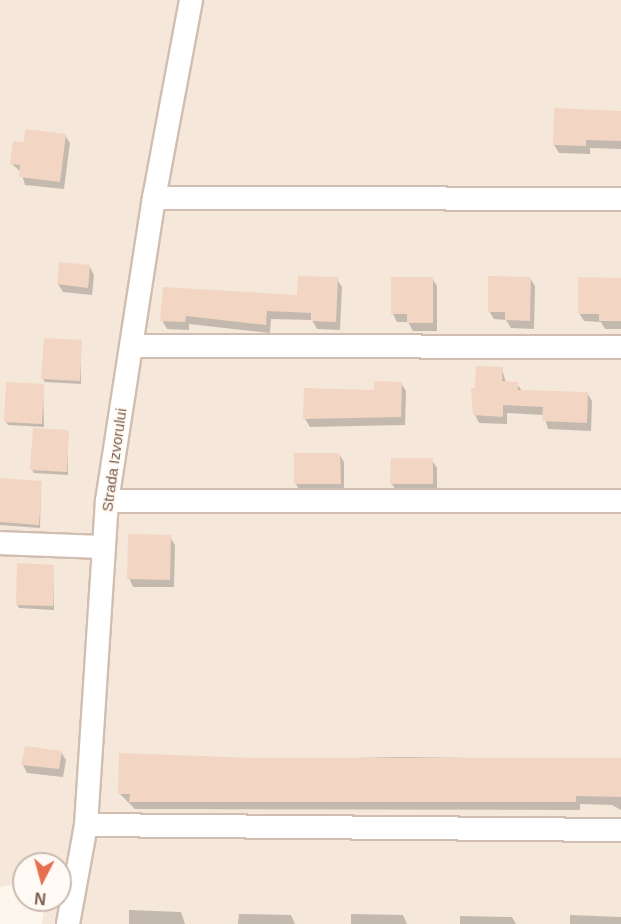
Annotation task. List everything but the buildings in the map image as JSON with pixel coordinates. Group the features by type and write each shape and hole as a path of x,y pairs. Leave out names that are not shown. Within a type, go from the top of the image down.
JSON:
{"street":[{"name":"Strada Izvorului","path":"68,924 86,825 107,501 154,198 191,0"},
{"path":"154,198 621,199"},
{"path":"131,346 621,347"},
{"path":"107,501 621,501"},
{"path":"0,543 104,547"},
{"path":"86,825 621,830"}],"shaded area":[{"path":"0,0 621,0 621,924 42,924 44,912 72,912 72,852 12,852 12,885 0,887"}]}
